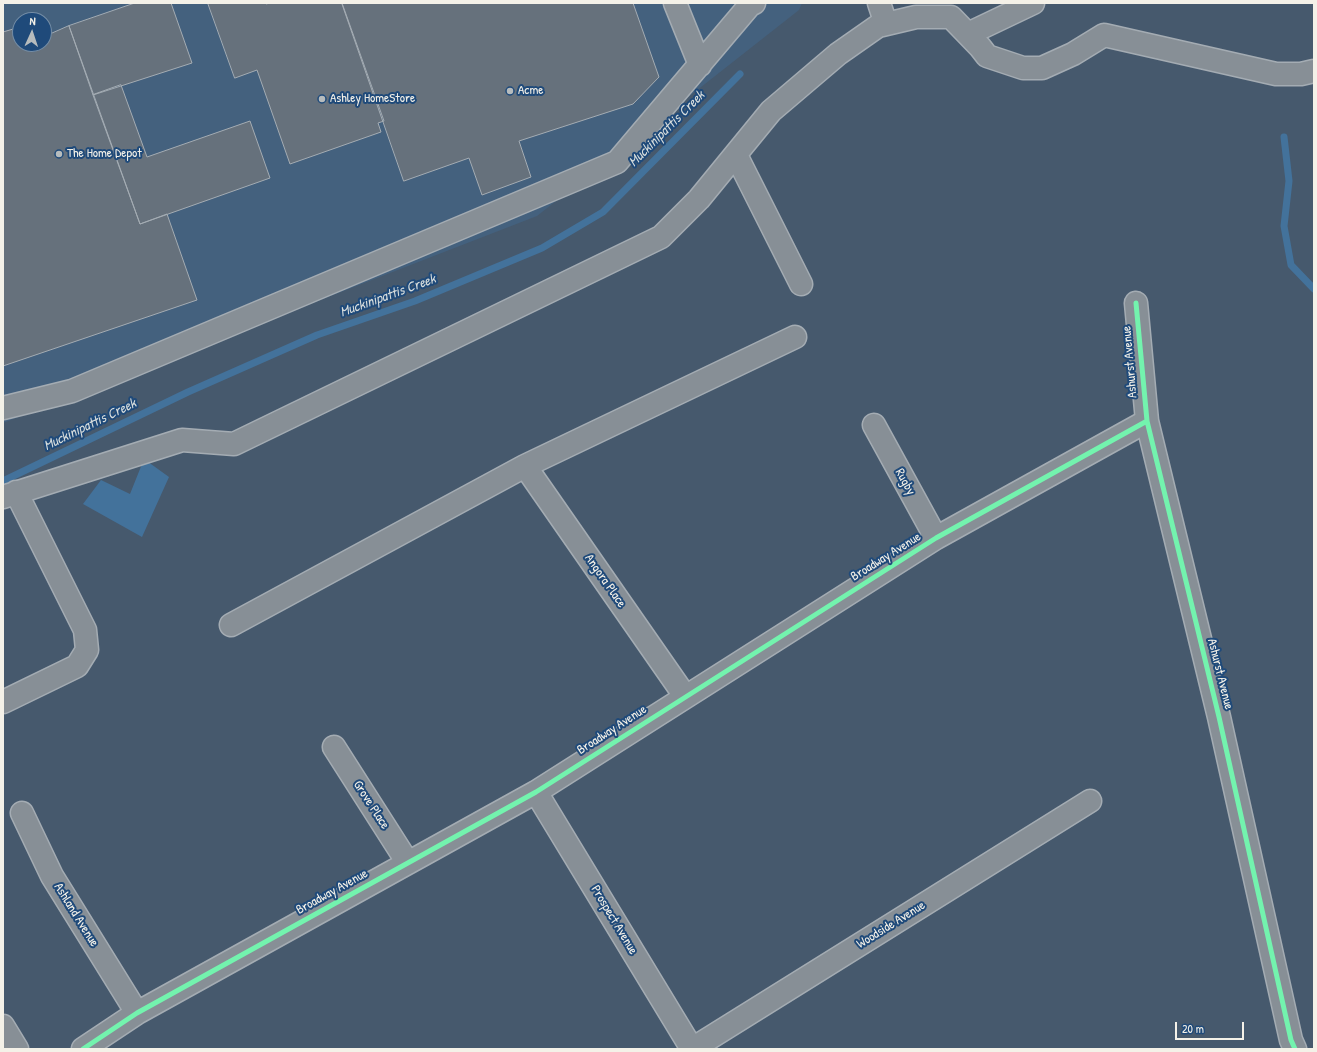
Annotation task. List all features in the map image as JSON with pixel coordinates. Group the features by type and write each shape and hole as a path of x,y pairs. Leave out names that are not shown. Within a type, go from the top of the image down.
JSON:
{"street":[{"path":"675,3 700,65"},
{"path":"3,408 72,391 617,162 750,5 754,3"},
{"path":"879,3 886,24"},
{"path":"968,34 1033,3"},
{"path":"3,702 77,666 87,650 85,630 9,495 182,440 234,444 662,237 699,199 771,111 838,54 878,26 916,17 934,10 951,18 968,34 987,56 1022,68 1042,68 1073,54 1104,35 1276,74 1301,74 1314,71"},
{"path":"736,155 801,284"},
{"name":"Ashurst Avenue","path":"1136,303 1147,421 1219,716 1288,1046"},
{"path":"231,625 525,466 795,337"},
{"name":"Broadway Avenue","path":"83,1049 137,1013 536,792 936,538 1147,421"},
{"name":"Rugby","path":"874,425 936,538"},
{"name":"Angora Place","path":"525,466 685,696"},
{"name":"Grove Place","path":"334,747 408,863"},
{"name":"Prospect Avenue","path":"536,792 692,1049"},
{"name":"Woodside Avenue","path":"692,1049 1090,801"},
{"name":"Ashland Avenue","path":"22,813 52,876 137,1013"},
{"path":"3,1026 16,1049"}],"shaded area":[{"path":"3,3 802,3 799,10 537,216 3,423"},
{"path":"144,459 169,477 142,537 83,504 101,480 130,494"}],"building":[{"path":"135,3 171,3 192,63 93,95 69,26"},
{"name":"Ashley HomeStore","path":"208,3 342,3 384,121 378,123 381,132 290,164 257,70 235,78"},
{"name":"Acme","path":"342,3 633,3 659,77 633,104 519,141 531,177 482,195 469,158 404,181"},
{"name":"The Home Depot","path":"69,26 140,224 167,214 197,300 3,366 3,32 12,29 12,52 52,52 52,33"},
{"path":"121,85 147,157 250,121 270,178 140,224 93,95"}],"waterway":[{"name":"Muckinipattis Creek","path":"3,481 188,392 317,335 415,301 542,248 603,212 740,74"},
{"name":"Muckinipattis Creek","path":"1284,137 1289,181 1284,226 1291,265 1314,289"}],"cycle path":[{"path":"1136,303 1147,421 1219,717 1291,1040 1295,1049"},
{"path":"83,1049 137,1013 536,792 936,538 1147,421"}],"place":[{"name":"Acme","path":"510,91"},
{"name":"Ashley HomeStore","path":"322,99"},
{"name":"The Home Depot","path":"59,154"}]}
